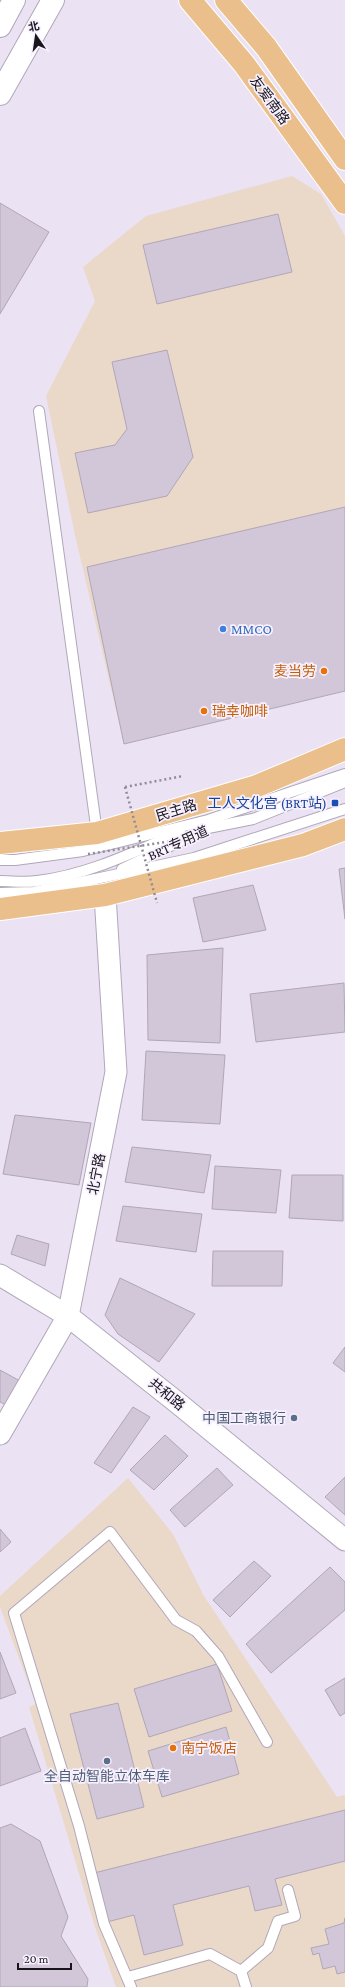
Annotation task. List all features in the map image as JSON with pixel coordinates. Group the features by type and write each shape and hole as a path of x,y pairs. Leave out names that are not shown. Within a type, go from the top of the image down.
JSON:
{"main road":[{"path":"0,26 14,0"},
{"path":"0,94 53,0"},
{"name":"友爱南路","path":"190,0 244,64 345,203"},
{"name":"友爱南路","path":"226,0 266,47 345,159"},
{"name":"民主路","path":"0,843 98,833 257,786 345,749"},
{"path":"0,909 303,845 345,829"}],"street":[{"name":"北宁路","path":"0,1434 68,1316 116,1072 104,886"},
{"name":"共和路","path":"0,1275 68,1316 179,1404 345,1540"}],"lane":[{"path":"39,412 98,833"},
{"name":"BRT专用道","path":"0,860 15,860 83,851 208,820 345,774"},
{"name":"BRT专用道","path":"104,886 208,828 253,819 345,782"},
{"name":"BRT专用道","path":"0,893 34,892 104,886 345,809"},
{"name":"BRT专用道","path":"0,882 36,881 72,875 102,866 208,820"},
{"path":"246,1987 241,1971 210,1954 130,1982 104,1924 79,1826 14,1613 110,1532 176,1620 196,1631 218,1656 266,1742"},
{"path":"241,1971 268,1948 278,1921 296,1916 288,1890"}],"path":[{"path":"157,903 125,787 183,776"},
{"path":"88,854 210,835"}],"shaded area":[{"path":"292,176 321,194 345,236 345,691 124,744 75,535 46,396 95,301 83,267 146,216"},
{"name":"南宁饭店","path":"128,1478 173,1534 204,1596 337,1797 345,1795 345,1987 116,1987 95,1927 29,1707 36,1704 0,1607 0,1596"}],"building":[{"path":"0,203 49,232 0,314"},
{"path":"278,214 292,272 157,304 143,245"},
{"path":"167,350 193,457 167,496 88,513 75,453 115,445 127,429 112,362"},
{"name":"MMCO","path":"345,507 345,691 124,744 87,567"},
{"path":"345,868 345,919 339,869"},
{"path":"253,885 266,930 203,942 193,898"},
{"path":"223,948 220,1043 148,1040 147,955"},
{"path":"344,983 345,1032 256,1042 250,994"},
{"path":"146,1051 225,1055 220,1124 142,1120"},
{"path":"15,1115 91,1123 79,1185 3,1174"},
{"path":"132,1147 211,1155 204,1193 125,1182"},
{"path":"215,1166 281,1170 276,1213 212,1209"},
{"path":"292,1175 343,1175 343,1221 289,1218"},
{"path":"123,1206 202,1214 196,1252 116,1241"},
{"path":"17,1235 49,1244 45,1266 11,1254"},
{"path":"213,1251 283,1251 282,1286 212,1286"},
{"path":"120,1278 195,1314 159,1362 118,1334 105,1315"},
{"path":"345,1347 345,1372 333,1363"},
{"path":"0,1370 20,1381 6,1405 0,1402"},
{"path":"133,1407 150,1417 111,1473 94,1463"},
{"path":"165,1435 188,1456 154,1490 130,1470"},
{"path":"217,1468 233,1485 185,1527 170,1510"},
{"path":"345,1477 345,1515 325,1497"},
{"path":"0,1529 11,1542 0,1552"},
{"path":"254,1561 271,1576 230,1617 213,1600"},
{"path":"330,1567 345,1582 345,1610 271,1673 246,1644"},
{"path":"0,1652 16,1693 0,1699"},
{"path":"217,1664 232,1711 149,1737 134,1689"},
{"path":"345,1678 345,1713 340,1716 325,1690"},
{"name":"全自动智能立体车库","path":"118,1703 144,1807 97,1819 70,1714"},
{"path":"226,1727 239,1774 162,1797 148,1751"},
{"path":"25,1728 41,1771 0,1786 0,1738"},
{"path":"345,1810 345,1861 275,1879 282,1905 255,1911 249,1886 173,1905 183,1945 144,1955 134,1915 107,1922 94,1873"},
{"path":"11,1824 40,1841 68,1917 61,1936 88,1979 87,1987 0,1987 0,1828"},
{"path":"345,1918 345,1972 337,1974 335,1966 323,1969 319,1953 313,1955 311,1948 329,1944 325,1929 344,1923"}],"place":[{"name":"MMCO","path":"223,629"},
{"name":"麦当劳","path":"324,671"},
{"name":"瑞幸咖啡","path":"204,711"},
{"name":"工人文化宫 (BRT站)","path":"335,803"},
{"name":"中国工商银行","path":"294,1418"},
{"name":"南宁饭店","path":"173,1748"},
{"name":"全自动智能立体车库","path":"107,1761"}]}
